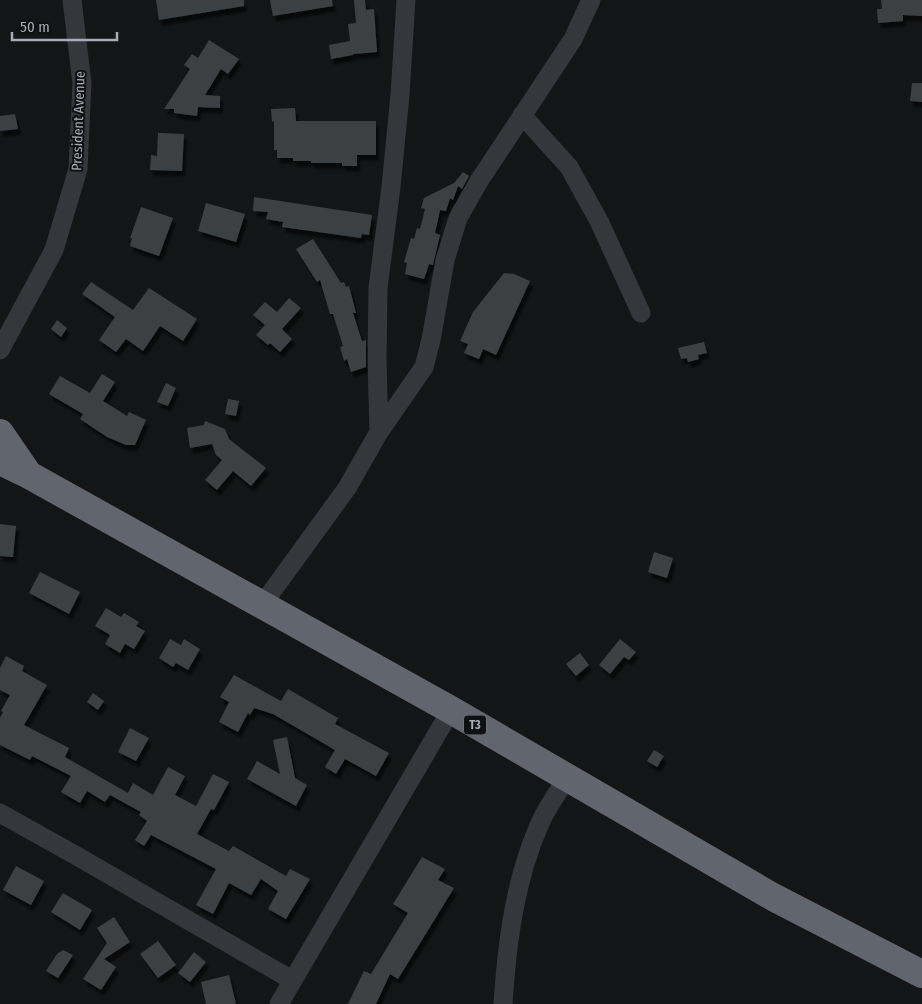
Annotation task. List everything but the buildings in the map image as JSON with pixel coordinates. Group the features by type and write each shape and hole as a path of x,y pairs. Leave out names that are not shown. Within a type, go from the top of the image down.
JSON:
{"highway":[{"name":"T3","path":"0,433 28,475"},
{"name":"T3","path":"0,461 451,710 773,897 922,974"}],"street":[{"name":"President Avenue","path":"0,350 8,322 54,250 78,169 82,83 72,0"},
{"path":"379,432 377,361 378,288 400,95 406,0"},
{"path":"262,605 347,488 379,432 424,367 431,340 445,260 458,218 522,115 574,39 591,0"},
{"path":"522,115 569,168 599,221 641,313"},
{"path":"279,1004 451,710"},
{"path":"503,1004 505,972 516,897 542,821 567,778"},
{"path":"0,813 76,854 292,980"}]}
